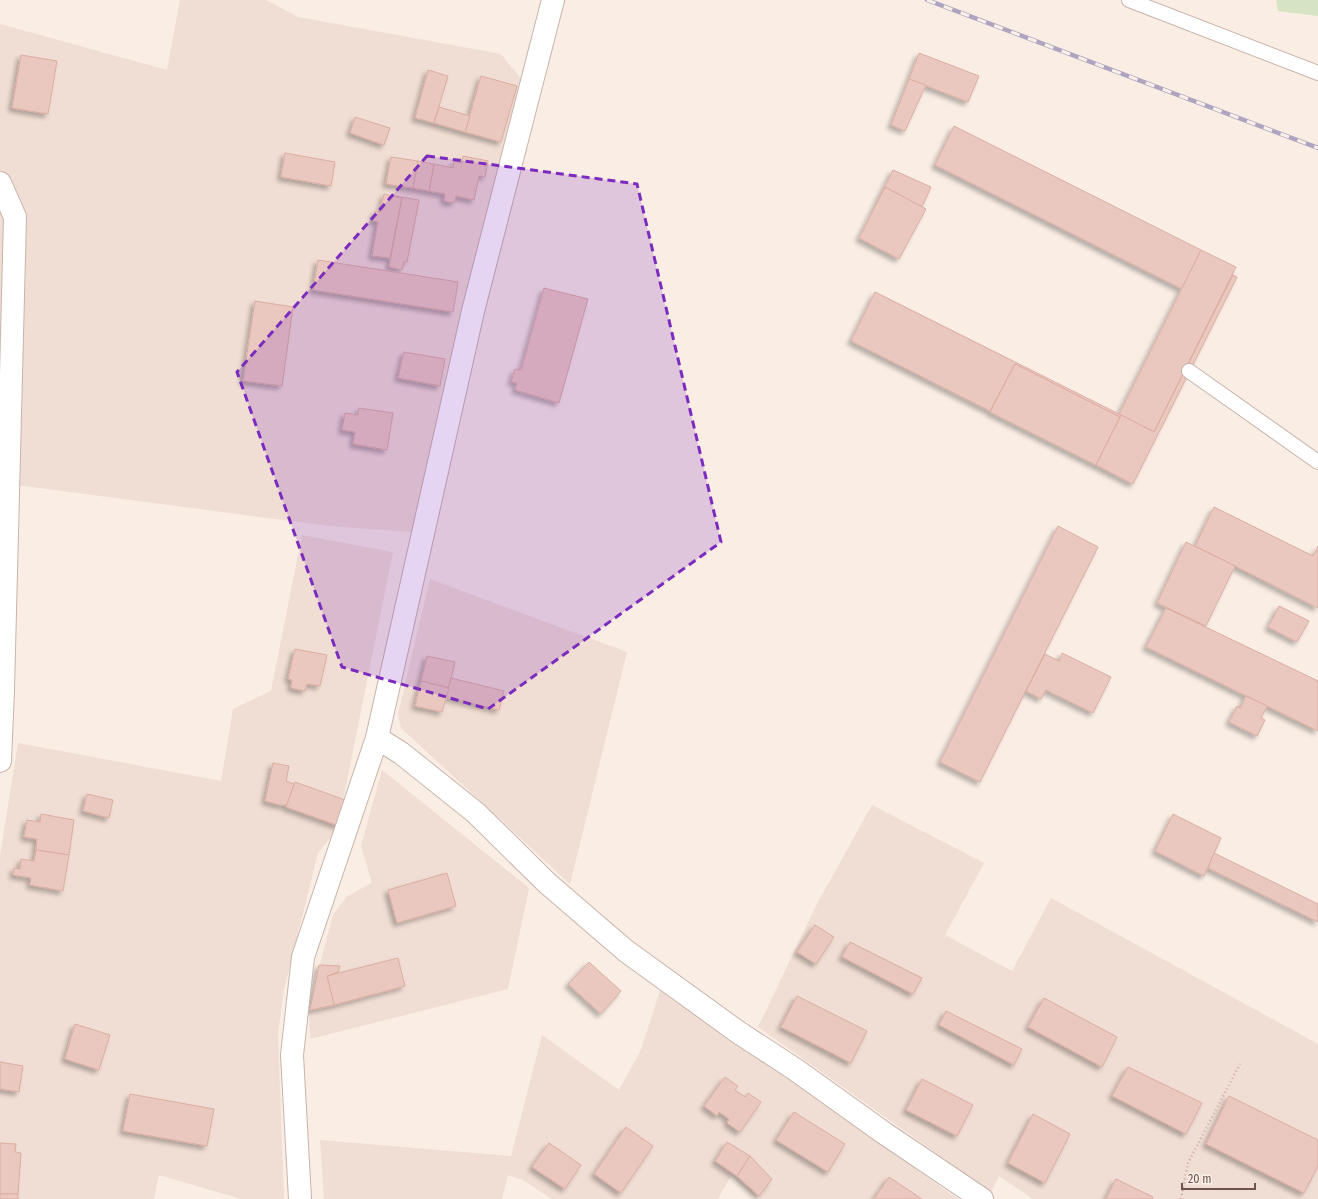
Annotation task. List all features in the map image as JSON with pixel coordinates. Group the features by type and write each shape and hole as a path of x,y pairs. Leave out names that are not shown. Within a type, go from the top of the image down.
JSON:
{"street":[{"path":"300,1199 292,1055 303,958 377,738 473,310 553,0"},
{"path":"0,183 16,217 5,427 4,682 0,761"},
{"path":"377,738 401,753 476,813 546,883 626,951 738,1032 796,1070 884,1133 982,1199"}],"lane":[{"path":"1129,0 1318,73"},
{"path":"1189,371 1318,462"}],"path":[{"path":"1181,1199 1188,1163 1240,1064"}],"highlighted area":[{"path":"427,156 637,184 721,542 488,709 342,667 237,372"}],"shaded area":[{"path":"180,0 266,0 298,17 501,54 526,85 423,533 329,526 9,484 0,424 0,24 167,70"},
{"path":"302,535 393,552 337,830 318,853 284,989 278,1034 284,1199 241,1199 159,1175 154,1199 0,1199 0,856 18,743 221,781 233,709 271,691"},
{"path":"430,579 627,652 570,884 401,728 398,714"},
{"path":"382,770 529,888 508,989 310,1039 309,1006 333,915 347,896 372,883 361,846"},
{"path":"872,805 984,863 945,935 1012,971 1051,898 1318,1044 1318,1199 1033,1199 999,1176 991,1192 758,1027 818,902"},
{"path":"661,988 958,1199 757,1199 731,1176 718,1199 552,1199 523,1180 508,1175 502,1199 324,1199 320,1140 511,1156 542,1035 619,1090 640,1052"}],"green space":[{"path":"1276,0 1318,0 1318,16 1278,11"}],"building":[{"path":"919,53 979,76 968,102 909,79"},
{"path":"21,55 57,61 48,114 12,108"},
{"path":"428,70 448,76 434,123 415,118"},
{"path":"481,76 517,86 501,142 465,132"},
{"path":"909,79 926,85 905,131 891,125"},
{"path":"439,107 470,116 465,132 434,123"},
{"path":"355,117 390,128 384,145 350,133"},
{"path":"954,126 1201,250 1182,289 935,165"},
{"path":"285,153 335,162 331,186 281,177"},
{"path":"463,156 488,161 485,177 479,176 474,200 456,196 454,203 444,201 445,194 429,191 434,164 453,168 454,161 462,163"},
{"path":"391,157 418,161 413,188 386,184"},
{"path":"418,161 434,164 429,191 413,188"},
{"path":"893,170 931,187 922,207 885,187 878,200"},
{"path":"885,187 926,209 899,259 859,238"},
{"path":"384,194 402,198 390,258 372,256 378,222 373,221 375,211 380,212"},
{"path":"395,196 419,200 407,262 404,262 402,270 389,267 402,198"},
{"path":"1201,250 1236,267 1154,432 1119,414"},
{"path":"318,260 458,282 453,312 313,290"},
{"path":"1233,275 1237,277 1133,484 1096,465 1121,415 1154,432"},
{"path":"544,288 588,299 559,403 515,390 517,383 511,382 515,369 521,370"},
{"path":"875,292 1121,415 1120,417 1015,364 990,411 851,341"},
{"path":"255,301 293,307 282,386 243,381"},
{"path":"404,352 445,359 440,386 398,378"},
{"path":"1015,364 1120,417 1096,465 990,412"},
{"path":"359,408 393,413 387,450 353,444 355,432 342,430 345,413 358,415"},
{"path":"1214,507 1313,556 1318,546 1318,608 1195,546"},
{"path":"1058,526 1098,547 980,782 940,762"},
{"path":"1186,542 1235,566 1206,626 1157,603"},
{"path":"1279,606 1309,621 1297,642 1268,627"},
{"path":"1166,608 1318,681 1318,731 1146,647"},
{"path":"295,649 327,655 320,686 307,684 305,691 291,688 292,680 288,679"},
{"path":"1062,653 1111,677 1093,713 1046,690 1041,699 1026,691 1045,654 1059,661"},
{"path":"427,656 455,662 449,688 421,681"},
{"path":"451,678 504,691 499,710 446,697"},
{"path":"421,681 449,688 442,712 415,706"},
{"path":"1246,696 1267,706 1261,718 1265,720 1257,736 1229,722 1237,706 1240,708"},
{"path":"273,763 289,766 286,781 294,784 287,805 280,805 265,801"},
{"path":"295,782 348,801 339,826 286,807"},
{"path":"87,794 113,800 109,818 83,811"},
{"path":"41,814 74,820 69,855 36,850 37,839 24,837 27,820 40,822"},
{"path":"1173,814 1221,838 1204,876 1155,851"},
{"path":"36,850 69,855 63,891 30,885 31,878 13,875 14,868 20,869 21,859 34,861"},
{"path":"1214,853 1318,904 1318,922 1208,868"},
{"path":"447,873 456,906 397,923 388,890"},
{"path":"815,925 834,937 816,964 797,952"},
{"path":"850,942 922,978 913,994 842,957"},
{"path":"398,958 405,986 334,1005 327,976"},
{"path":"589,962 621,991 601,1014 568,984"},
{"path":"319,965 340,966 338,972 327,976 334,1005 310,1010"},
{"path":"797,996 867,1031 851,1063 781,1027"},
{"path":"1044,998 1117,1037 1102,1067 1028,1027"},
{"path":"946,1011 1022,1049 1014,1065 939,1025"},
{"path":"75,1024 110,1035 99,1070 65,1059"},
{"path":"0,1062 23,1066 19,1092 0,1089"},
{"path":"1128,1067 1202,1103 1186,1134 1112,1096"},
{"path":"725,1077 738,1086 735,1090 745,1097 748,1093 761,1102 740,1132 727,1123 729,1119 719,1112 717,1116 704,1106"},
{"path":"922,1079 973,1105 957,1136 906,1110"},
{"path":"130,1094 214,1109 207,1146 123,1131"},
{"path":"1229,1096 1318,1140 1318,1166 1304,1193 1206,1144"},
{"path":"794,1112 845,1144 828,1172 776,1140"},
{"path":"1033,1114 1070,1134 1045,1183 1008,1163"},
{"path":"626,1127 653,1146 621,1193 594,1174"},
{"path":"727,1142 750,1156 737,1176 715,1161"},
{"path":"0,1143 16,1144 15,1152 21,1153 18,1194 0,1194"},
{"path":"549,1143 581,1165 565,1189 532,1167"},
{"path":"750,1156 772,1179 759,1196 737,1176"},
{"path":"889,1177 922,1199 874,1199"},
{"path":"1116,1179 1153,1197 1152,1199 1106,1199"},
{"path":"0,1194 18,1194 18,1199 0,1199"}],"railway":[{"path":"927,0 1318,148"}]}
